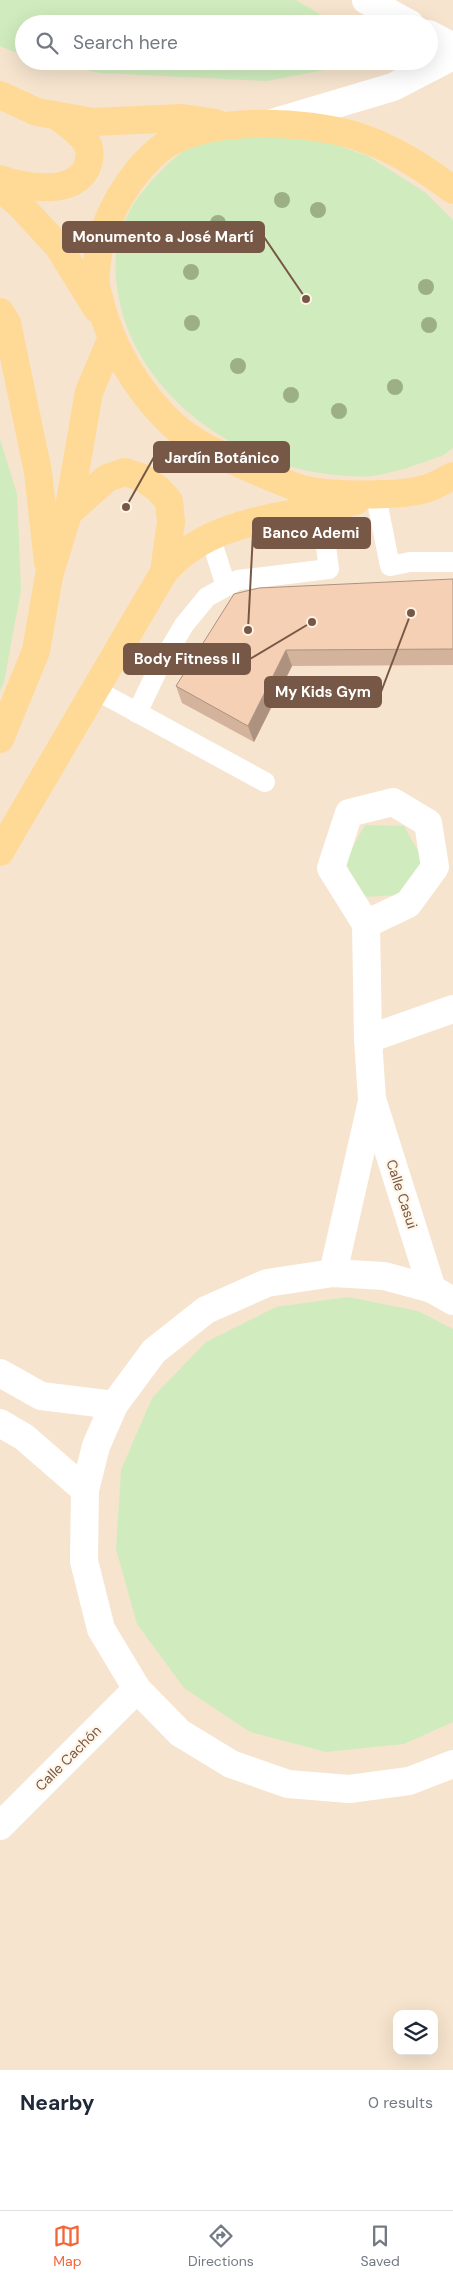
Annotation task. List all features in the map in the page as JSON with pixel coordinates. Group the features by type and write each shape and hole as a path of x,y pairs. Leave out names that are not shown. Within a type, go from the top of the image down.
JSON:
{"main road":[{"path":"0,95 37,112 94,122 182,118 232,126"},
{"path":"0,179 12,184 33,188 58,186 75,180 87,168 90,156 87,144 78,132 56,115"},
{"path":"0,739 36,651 49,576 68,513 89,392 108,332 96,284 100,248 112,209 130,178 164,146 196,132 232,126 272,123 354,135 396,152 431,173 453,190"},
{"path":"0,188 19,204 58,246 146,397 175,427 215,452 268,477 304,489 339,493 429,492"},
{"path":"0,312 7,323 38,472 49,576"},
{"path":"68,513 107,478 125,472 143,478 158,488 169,501 171,532 164,572"},
{"path":"0,852 164,572 177,557 210,536 224,530 376,496 429,492 453,476"}],"street":[{"path":"366,0 394,15"},
{"path":"438,39 453,47"},
{"path":"438,64 453,56"},
{"path":"272,123 393,87 426,70"},
{"path":"393,802 428,823 436,868 408,904 366,924 331,868 349,813 393,802"},
{"name":"Calle Casui","path":"366,924 368,1039 372,1099 443,1295"},
{"path":"368,1039 453,1009"},
{"name":"Calle Casui","path":"333,1273 372,1099"},
{"path":"443,1295 384,1276 333,1273 267,1283 206,1310 154,1351 114,1405 96,1446 85,1490 84,1560 101,1629 137,1689 180,1732 231,1764 288,1784 349,1790 409,1781 453,1764"},
{"path":"0,1373 41,1396 114,1405"},
{"path":"0,1423 24,1437 85,1490"},
{"name":"Calle Cachón","path":"0,1826 137,1689"}],"lane":[{"path":"376,496 390,566 410,562 453,562"},
{"path":"137,713 158,669 184,625 207,597 238,580 330,569 320,510"},
{"path":"210,536 226,586"},
{"path":"94,689 265,782"}],"shaded area":[{"path":"0,0 453,0 453,2070 0,2070"}],"green space":[{"path":"0,0 296,0 322,15 15,15 15,52 0,46"},
{"path":"85,70 325,70 267,81 100,73"},
{"path":"244,134 314,137 368,156 426,193 453,220 453,448 444,455 399,470 366,477 319,473 284,465 250,452 217,434 188,412 162,385 141,356 126,323 117,287 117,250 122,227 127,216 140,195 152,181 170,162 184,151 204,142"},
{"path":"0,439 17,494 21,590 4,682 0,691"},
{"path":"365,825 404,826 423,860 403,895 362,897 345,861"},
{"path":"348,1297 418,1311 453,1329 453,1722 404,1744 326,1752 250,1732 184,1688 137,1624 116,1549 121,1470 152,1398 206,1342 276,1307"}],"building":[{"path":"453,579 453,649 286,650 248,726 176,686 234,594 259,588"}],"place":[{"name":"Monumento a José Martí","path":"306,299"},
{"name":"Jardín Botánico","path":"126,507"},
{"name":"My Kids Gym","path":"411,613"},
{"name":"Body Fitness II","path":"312,622"},
{"name":"Banco Ademi","path":"248,630"}]}
